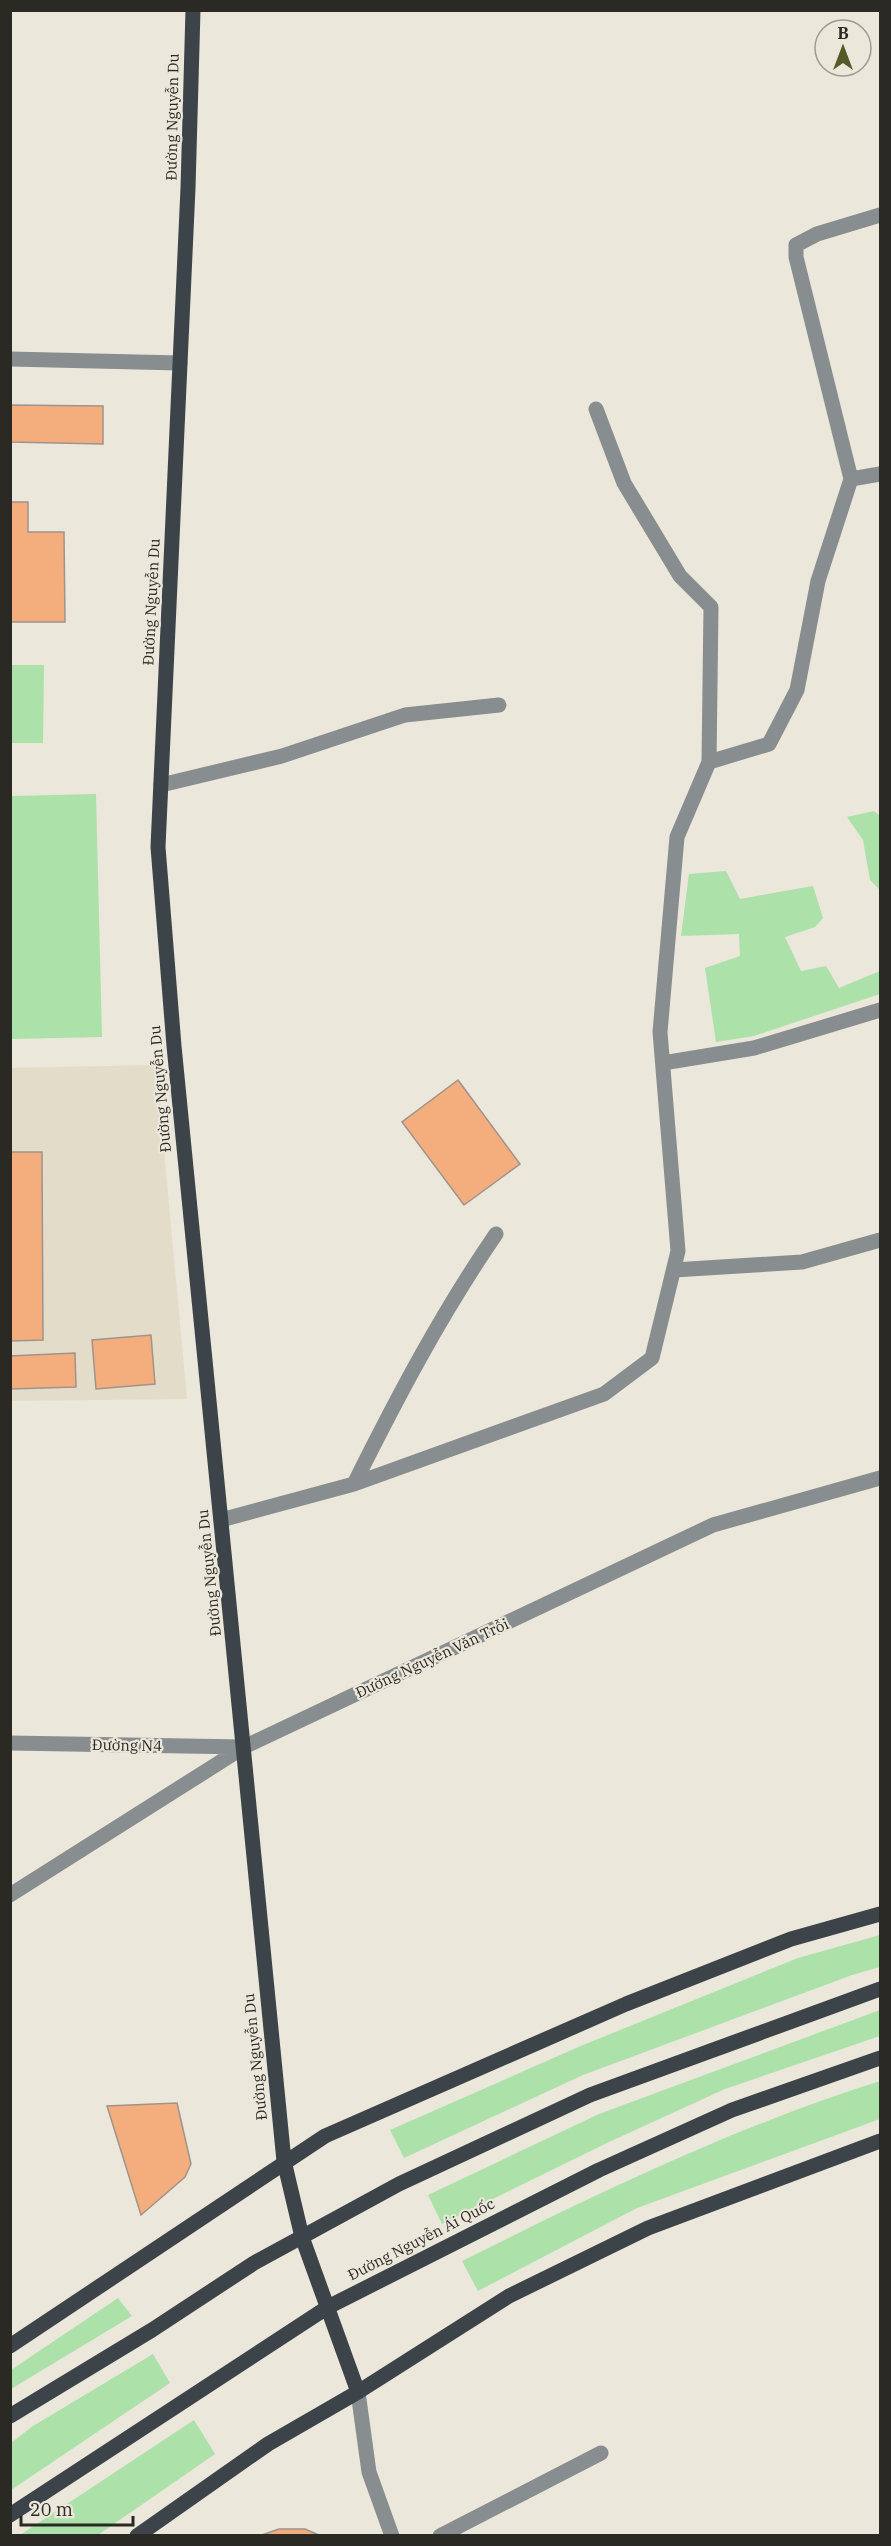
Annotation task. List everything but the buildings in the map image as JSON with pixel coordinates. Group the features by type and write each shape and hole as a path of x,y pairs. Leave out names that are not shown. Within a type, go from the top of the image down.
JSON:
{"main road":[{"name":"Đường Nguyễn Du","path":"193,10 158,847 174,1046 284,2162 302,2236 358,2392"},
{"path":"10,2346 325,2136 626,2004 791,1939 880,1914"},
{"path":"10,2416 152,2330 254,2263 399,2184 590,2095 880,1989"},
{"name":"Đường Nguyễn Ái Quốc","path":"10,2515 328,2307 567,2186 732,2110 880,2058"},
{"path":"136,2535 268,2444 358,2392 509,2296 648,2228 880,2141"}],"street":[{"path":"709,762 769,744 797,690 818,581 851,479 796,257 796,245 817,234 880,215"},
{"path":"10,359 180,363"},
{"path":"221,1520 354,1484 604,1394 652,1358 678,1251 660,1032 677,837 709,762 711,607 680,576 624,483 596,409"},
{"path":"851,479 880,474"},
{"path":"161,786 282,756 405,715 499,705"},
{"path":"663,1063 754,1048 880,1010"},
{"path":"354,1484 412,1370 466,1277 496,1234"},
{"path":"674,1270 802,1262 880,1240"},
{"name":"Đường Nguyễn Văn Trỗi","path":"10,1895 244,1747 713,1525 880,1478"},
{"name":"Đường N4","path":"10,1743 244,1747"},
{"path":"358,2392 369,2472 392,2535"},
{"path":"440,2535 601,2452"}],"shaded area":[{"path":"156,1065 187,1399 11,1401 10,1068"}],"green space":[{"path":"11,665 44,665 43,743 11,743"},
{"path":"96,794 102,1037 11,1039 11,796"},
{"path":"874,811 880,816 880,890 870,880 863,840 847,817"},
{"path":"726,871 740,899 813,886 823,918 815,927 785,937 801,971 826,966 839,988 880,971 880,994 754,1036 716,1042 705,968 740,956 739,934 681,936 689,874"},
{"path":"880,1935 880,1967 852,1975 583,2075 404,2158 390,2130 583,2045 798,1958"},
{"path":"880,2010 880,2036 725,2089 609,2142 442,2224 428,2195 599,2114"},
{"path":"880,2081 880,2119 637,2208 478,2291 462,2261 616,2186 720,2140"},
{"path":"118,2298 132,2316 11,2389 11,2370"},
{"path":"153,2354 170,2383 11,2490 11,2443 33,2426"},
{"path":"194,2420 215,2454 98,2535 20,2535"}]}
